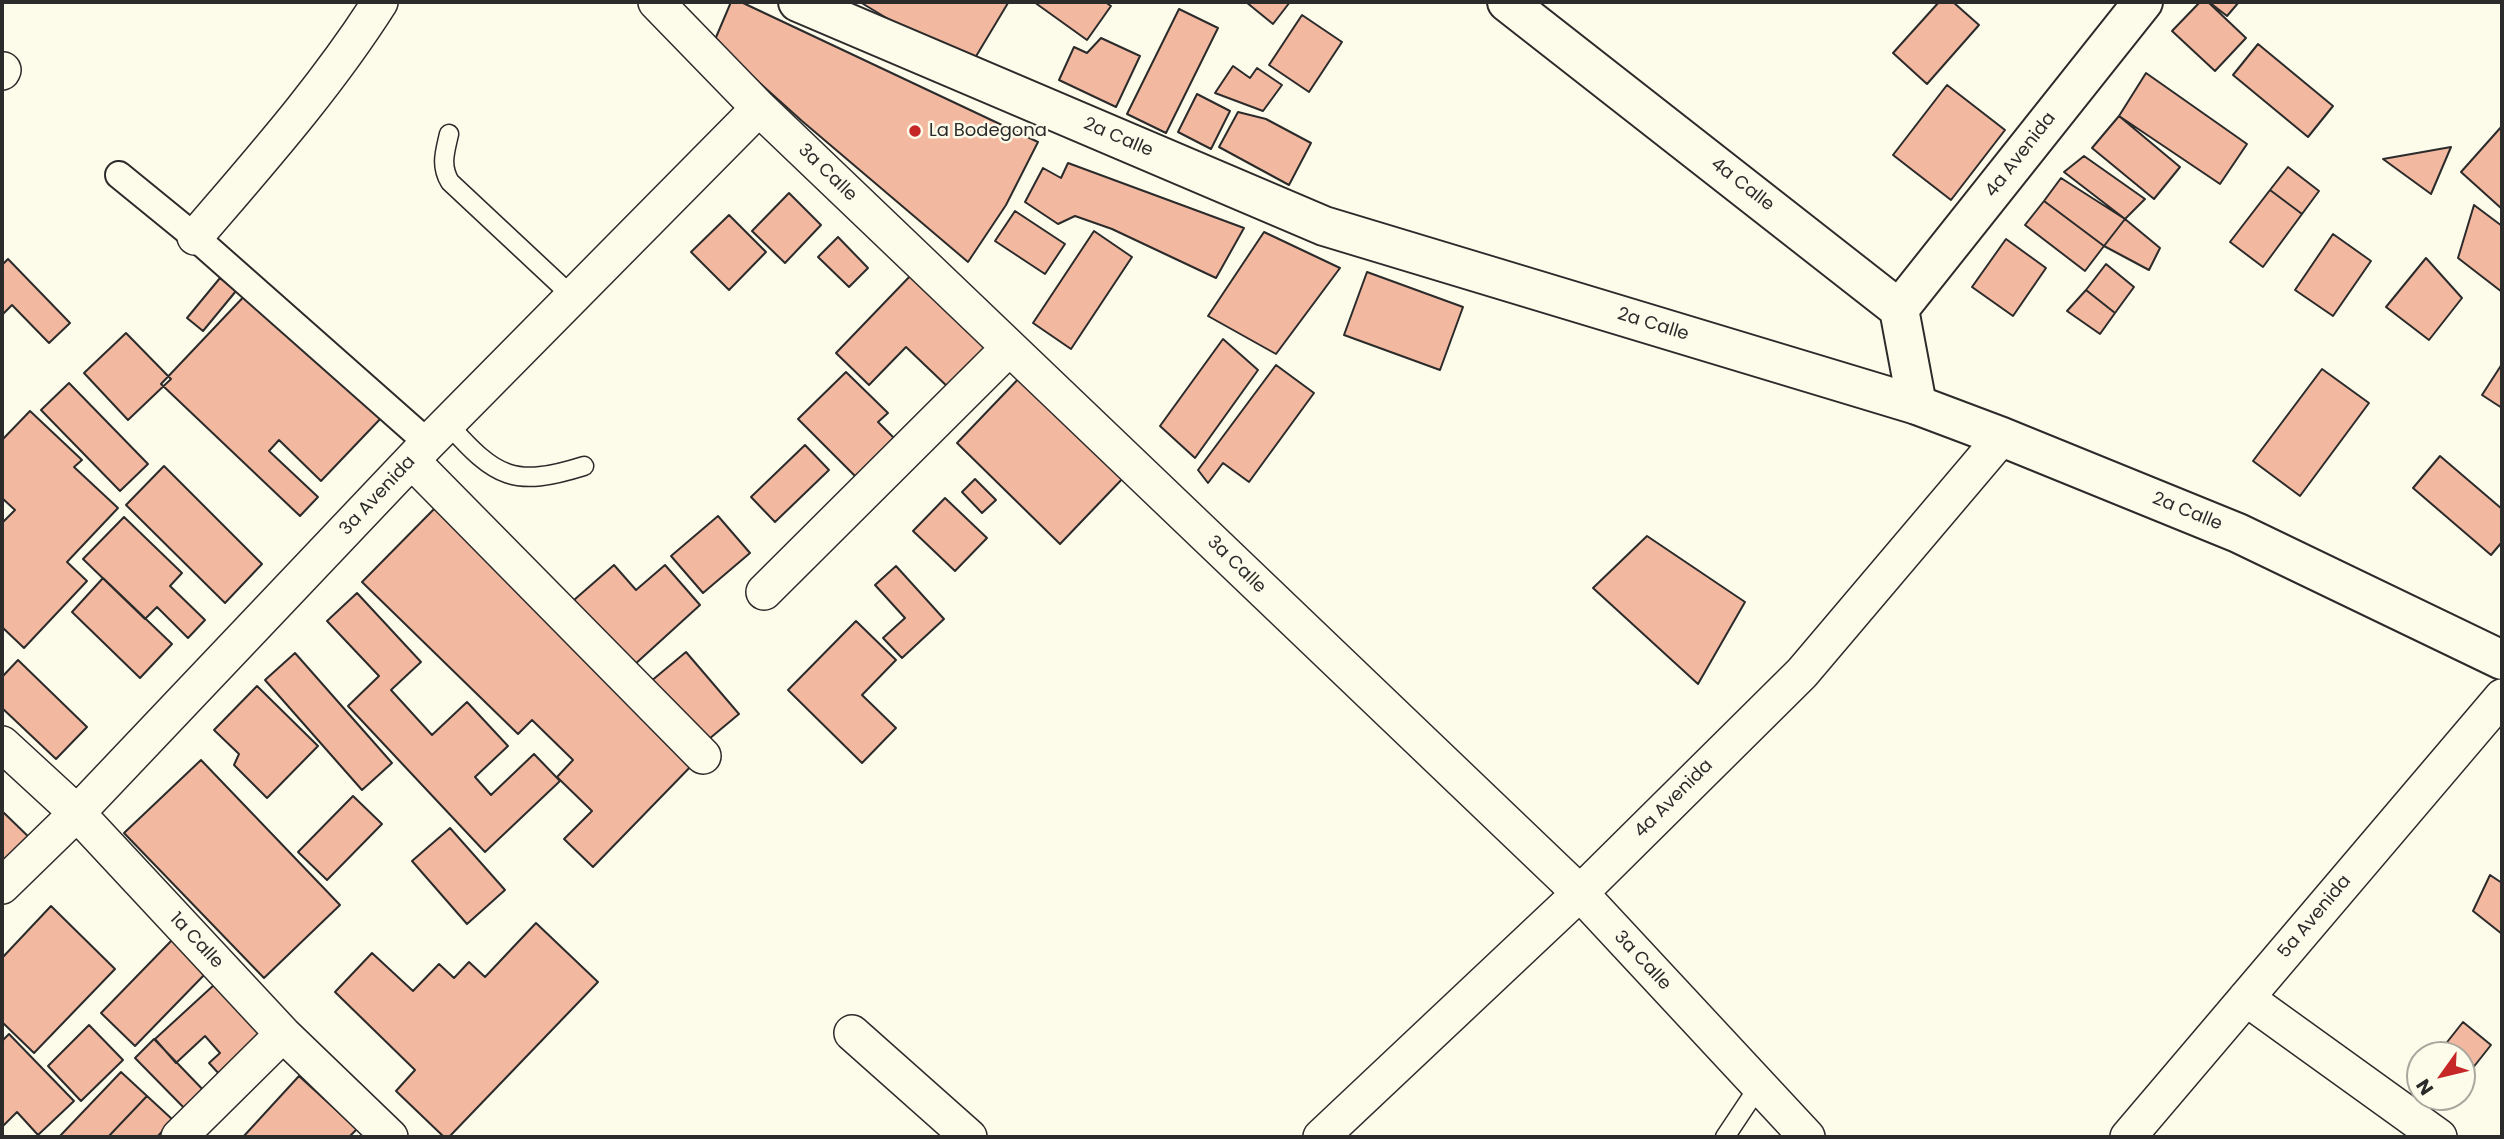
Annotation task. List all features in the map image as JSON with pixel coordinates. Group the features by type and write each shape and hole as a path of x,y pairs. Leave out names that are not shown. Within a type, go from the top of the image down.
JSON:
{"main road":[{"name":"2a Calle","path":"798,2 1324,226 1917,405 2002,437 2238,533 2502,660"},
{"name":"4a Calle","path":"1507,2 1899,309"},
{"name":"4a Avenida","path":"1899,309 2143,2"},
{"path":"1899,309 1917,405"}],"street":[{"path":"195,237 304,110 380,2"},
{"name":"3a Calle","path":"656,2 759,108 1580,893 1807,1137"},
{"name":"3a Avenida","path":"2,886 77,814 429,443 759,108"},
{"path":"119,175 195,237 429,443 703,756"},
{"path":"764,592 1009,348"},
{"name":"4a Avenida","path":"1321,1137 1580,893 1802,673 2002,437"},
{"name":"5a Avenida","path":"2128,1137 2502,697"},
{"name":"1a Calle","path":"2,744 77,814 283,1034 390,1137"},
{"path":"2246,998 2439,1137"},
{"path":"852,1033 969,1137"},
{"path":"179,1137 283,1034"}],"lane":[{"path":"449,134 443,158 444,172 450,182 573,297"},
{"path":"429,443 468,447 503,474 523,478 554,475 584,466"},
{"path":"1725,1137 1759,1086"}],"building":[{"name":"La Bodegona","path":"731,2 741,2 1038,142 1006,205 968,262 802,121 714,42"},
{"path":"860,2 1006,2 1008,3 969,68"},
{"path":"1034,2 1105,2 1111,6 1087,40"},
{"path":"1246,2 1290,2 1273,24"},
{"path":"1939,2 1953,2 1979,25 1927,84 1893,53"},
{"path":"2200,2 2208,2 2246,38 2215,71 2172,31"},
{"path":"2209,2 2239,2 2227,16"},
{"path":"1179,9 1218,28 1166,133 1127,114"},
{"path":"1302,15 1342,42 1309,92 1269,65"},
{"path":"1101,38 1140,56 1116,107 1059,80 1074,47 1087,53"},
{"path":"2258,44 2333,106 2308,137 2233,75"},
{"path":"1233,66 1250,78 1257,68 1282,85 1263,111 1215,93"},
{"path":"2146,73 2247,144 2220,184 2119,116"},
{"path":"1947,85 2005,130 1951,200 1893,155"},
{"path":"1197,94 1230,111 1211,149 1178,132"},
{"path":"1238,112 1266,119 1311,143 1289,185 1219,147"},
{"path":"2119,116 2180,167 2154,199 2092,148"},
{"path":"2502,126 2502,209 2461,172"},
{"path":"2451,147 2431,194 2383,159"},
{"path":"2084,156 2145,199 2125,219 2064,172"},
{"path":"1068,163 1244,228 1216,278 1112,229 1075,216 1058,224 1025,202 1043,168 1061,178"},
{"path":"2288,167 2319,191 2302,214 2270,190"},
{"path":"2061,178 2125,219 2104,246 2044,201"},
{"path":"2270,190 2302,214 2263,267 2230,242"},
{"path":"789,193 821,225 785,263 752,231"},
{"path":"2044,201 2104,246 2085,271 2025,225"},
{"path":"2474,205 2502,226 2502,292 2458,258"},
{"path":"1015,211 1065,244 1045,274 995,241"},
{"path":"729,215 766,252 729,290 691,252"},
{"path":"2125,219 2160,248 2149,270 2104,246"},
{"path":"1094,231 1132,257 1071,349 1033,323"},
{"path":"1264,232 1340,268 1276,354 1208,316"},
{"path":"2333,234 2371,261 2333,316 2295,290"},
{"path":"838,237 868,268 849,287 818,257"},
{"path":"2006,239 2046,268 2013,316 1972,287"},
{"path":"2426,258 2462,298 2429,340 2386,307"},
{"path":"8,259 70,323 49,343 12,305 2,315 2,265"},
{"path":"2106,264 2134,287 2115,313 2086,290"},
{"path":"1367,272 1463,307 1440,370 1344,335"},
{"path":"913,273 990,348 951,390 906,347 869,385 836,353"},
{"path":"220,278 236,291 203,331 187,318"},
{"path":"251,289 383,416 321,481 279,440 269,451 318,497 300,516 161,384"},
{"path":"2086,290 2115,313 2100,334 2067,311"},
{"path":"126,333 171,379 128,420 84,373"},
{"path":"1223,339 1258,370 1195,458 1160,426"},
{"path":"2502,364 2502,408 2482,395"},
{"path":"1276,365 1314,393 1249,482 1223,463 1208,483 1198,470"},
{"path":"2322,369 2369,403 2300,496 2253,461"},
{"path":"846,372 888,413 878,422 895,439 857,478 798,419"},
{"path":"1023,374 1126,475 1060,544 957,443"},
{"path":"69,383 148,464 120,491 41,410"},
{"path":"30,411 82,460 74,467 118,508 67,562 87,581 24,648 2,627 2,523 15,510 2,498 2,440"},
{"path":"805,445 829,470 775,522 751,497"},
{"path":"2440,456 2502,509 2502,542 2491,555 2413,488"},
{"path":"164,466 262,564 225,603 126,505"},
{"path":"975,479 996,500 982,513 962,492"},
{"path":"945,498 987,538 955,571 913,531"},
{"path":"436,507 697,760 593,867 564,839 592,811 557,777 573,760 532,720 518,734 362,582"},
{"path":"718,516 750,553 703,593 671,556"},
{"path":"124,517 182,573 170,586 205,620 188,638 157,607 145,619 83,559"},
{"path":"1647,536 1745,602 1698,684 1593,588"},
{"path":"614,565 636,590 665,565 700,605 633,666 574,600"},
{"path":"896,566 944,619 902,658 883,638 905,618 875,585"},
{"path":"103,578 172,644 140,678 72,612"},
{"path":"357,593 421,662 391,690 432,735 467,702 508,746 475,777 491,795 534,754 560,781 485,852 348,706 379,676 327,621"},
{"path":"856,621 896,660 862,695 896,728 862,763 788,690"},
{"path":"686,652 739,714 703,744 650,682"},
{"path":"295,653 392,763 362,790 265,680"},
{"path":"18,660 87,727 56,759 2,708 2,677"},
{"path":"257,686 318,746 267,798 234,765 239,754 214,730"},
{"path":"201,760 340,905 264,978 124,833"},
{"path":"353,796 382,824 327,880 298,852"},
{"path":"2,811 34,842 2,875"},
{"path":"450,828 505,890 467,924 412,861"},
{"path":"2490,875 2502,883 2502,934 2473,911"},
{"path":"51,906 115,969 34,1053 2,1022 2,958"},
{"path":"536,923 598,982 449,1137 444,1137 396,1091 415,1070 335,992 372,953 413,991 439,964 454,978 469,962 485,977"},
{"path":"173,939 207,972 135,1046 101,1013"},
{"path":"215,984 264,1037 221,1076 209,1063 220,1053 205,1036 176,1063 155,1039"},
{"path":"2463,1022 2491,1045 2476,1064 2476,1041 2448,1041"},
{"path":"89,1025 123,1060 81,1101 48,1066"},
{"path":"9,1034 74,1101 38,1135 17,1112 2,1127 2,1041"},
{"path":"154,1039 209,1096 190,1114 135,1058"},
{"path":"121,1072 147,1096 108,1137 59,1137"},
{"path":"299,1076 357,1129 349,1137 243,1137"},
{"path":"147,1096 173,1120 157,1137 108,1137"}],"place":[{"name":"La Bodegona","path":"915,131"}]}
